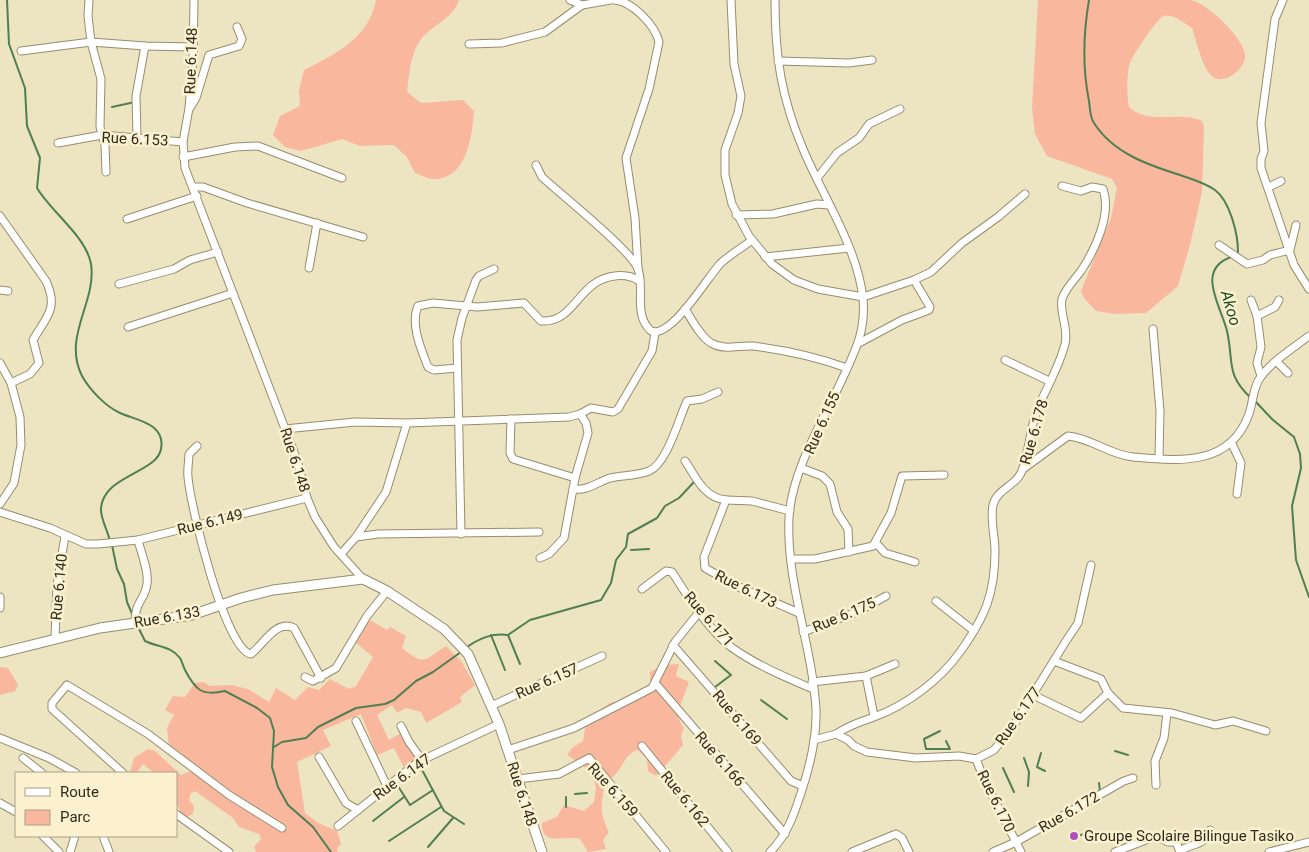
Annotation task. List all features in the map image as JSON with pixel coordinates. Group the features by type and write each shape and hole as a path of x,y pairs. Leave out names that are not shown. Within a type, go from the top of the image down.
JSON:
{"street":[{"path":"89,0 88,16 91,42 101,79 100,121 105,146 106,172"},
{"name":"Rue 6.148","path":"194,0 194,47 189,108 182,142 183,157 297,460 306,498 324,532 363,578 387,591 444,629 468,654 499,724 542,852"},
{"path":"570,0 582,5"},
{"path":"469,44 502,43 528,38 559,24 582,5 613,0 622,0 631,5 657,35 659,42 649,89 626,158 635,218 641,314 647,328 655,333"},
{"path":"731,0 734,64 741,96 738,114 724,150 726,180 736,215 752,240 780,271 806,285 863,297 914,280 931,272 962,243 998,217 1025,194"},
{"name":"Rue 6.155","path":"775,0 778,61 786,105 803,150 818,177 849,248 858,272 863,297 863,329 859,343 795,485 790,511 793,584 816,709 814,740 804,786 775,851"},
{"path":"1283,0 1275,19 1261,123 1264,151 1261,168 1294,265 1309,288"},
{"path":"189,108 196,98 209,55 239,46 242,39 237,28"},
{"path":"21,51 91,42 194,47"},
{"path":"137,137 136,96 145,46"},
{"path":"778,61 849,63 872,60"},
{"path":"818,177 837,152 859,138 869,124 900,110"},
{"name":"Rue 6.153","path":"58,142 102,135 182,142"},
{"path":"183,157 235,147 258,146 342,178"},
{"path":"536,164 542,177 591,220 638,269"},
{"path":"1269,187 1281,181"},
{"name":"Rue 6.178","path":"836,734 848,726 903,703 926,687 947,668 974,631 991,595 995,549 992,518 995,499 1018,479 1023,469 1030,434 1066,342 1066,324 1062,300 1097,241 1103,219 1106,196 1103,189 1092,186 1081,191 1062,186"},
{"path":"193,187 203,187 247,203 362,237"},
{"path":"127,219 197,196"},
{"path":"736,215 773,214 817,204 829,205"},
{"path":"0,216 46,281 51,291 52,304 49,318 33,340 39,363 30,374 11,383"},
{"path":"309,268 317,223"},
{"path":"1290,250 1296,225"},
{"path":"655,333 664,330 685,309 722,262 752,240"},
{"path":"1219,245 1247,264 1290,250"},
{"path":"766,257 849,248"},
{"path":"120,284 174,269 190,260 218,252"},
{"path":"461,534 457,340 465,307 479,276 494,269"},
{"path":"457,368 434,370 428,367 421,347 415,312 418,306 424,303 465,307 524,303 541,321 550,321 577,304 587,290 600,281 628,275 639,281"},
{"path":"859,343 898,322 929,310 930,306 914,280"},
{"path":"0,290 8,291"},
{"path":"128,327 233,293"},
{"path":"1251,300 1257,316 1262,347 1257,363 1261,376"},
{"path":"1257,316 1275,307 1279,300"},
{"path":"685,309 705,338 713,344 729,349 750,346 786,351 822,359 847,368"},
{"path":"1153,329 1160,411 1159,458"},
{"path":"285,429 347,422 406,423 569,417 591,408 608,412 618,409 652,351 655,333"},
{"path":"1023,469 1068,436 1123,456 1159,458 1202,457 1232,444 1249,415 1261,376 1309,336"},
{"path":"1005,360 1049,382"},
{"path":"1277,362 1288,373"},
{"path":"0,363 11,383 20,416 21,445 14,483 0,504"},
{"path":"574,489 587,489 609,478 654,469 670,444 687,401 702,399 718,392"},
{"path":"540,558 549,554 564,538 575,478 588,433 586,423 580,414"},
{"path":"511,419 510,453 514,459 575,478"},
{"path":"341,554 356,537 386,492 406,423"},
{"path":"1232,444 1241,464 1237,494"},
{"path":"197,446 189,454 188,477 198,524 220,605 230,631 248,654 254,652 281,626 289,625 294,628 321,678"},
{"path":"685,461 707,493 717,499 752,501 790,511"},
{"path":"802,468 827,479 833,492 837,512 848,529 849,552"},
{"path":"877,544 890,514 902,476 944,476"},
{"name":"Rue 6.149","path":"0,512 86,544 110,543 138,540 306,498"},
{"name":"Rue 6.173","path":"726,500 704,557 705,568 739,587 799,613"},
{"path":"356,537 378,534 539,532"},
{"name":"Rue 6.140","path":"55,639 57,584 65,536"},
{"path":"135,622 135,608 148,583 138,540"},
{"path":"791,559 815,559 877,544"},
{"path":"877,544 884,553 915,562"},
{"name":"Rue 6.177","path":"976,758 994,750 1012,728 1076,627 1091,565"},
{"name":"Rue 6.171","path":"642,589 666,571 672,572 700,612 730,646 749,659 812,685"},
{"name":"Rue 6.133","path":"0,653 100,628 135,622 178,618 273,590 363,578"},
{"path":"305,677 313,681 336,668 367,616 387,591"},
{"name":"Rue 6.175","path":"803,632 858,612 886,596"},
{"path":"0,597 0,608"},
{"path":"936,600 974,631"},
{"path":"508,750 574,728 648,691 656,684 673,645 700,612"},
{"name":"Rue 6.169","path":"673,645 784,775 791,781 804,786"},
{"name":"Rue 6.157","path":"491,706 602,656"},
{"path":"1054,660 1101,679 1108,693 1123,708 1167,712 1198,718 1215,725 1233,721 1266,731"},
{"path":"812,685 866,676 895,664"},
{"path":"866,676 874,716"},
{"name":"Rue 6.166","path":"656,684 784,834"},
{"path":"122,772 52,708 52,703 67,685 148,734 228,795 282,828"},
{"path":"1034,695 1081,718 1108,693"},
{"path":"1156,785 1155,761 1164,738 1167,712"},
{"path":"356,720 387,786"},
{"name":"Rue 6.147","path":"338,826 422,760 499,724"},
{"path":"401,726 409,742 422,760"},
{"path":"814,740 836,734 867,752 916,758 959,756 976,758"},
{"path":"0,738 49,758 74,772"},
{"name":"Rue 6.162","path":"642,746 728,852"},
{"path":"23,758 41,772"},
{"path":"319,758 346,803 358,810"},
{"name":"Rue 6.159","path":"518,779 559,774 589,758 666,852"},
{"name":"Rue 6.170","path":"976,758 985,782 1016,842"},
{"name":"Rue 6.172","path":"993,852 1016,842 1124,781 1133,778"},
{"path":"0,803 15,811"},
{"path":"178,815 229,852"},
{"path":"1115,852 1156,836 1168,842 1176,842 1180,852 1202,842 1206,839 1210,830"},
{"path":"852,852 896,834 902,838 909,852"},
{"path":"44,837 59,852"},
{"path":"70,852 76,837"},
{"path":"103,837 109,852"},
{"path":"1016,842 1021,852"},
{"path":"1269,852 1296,849 1309,842"}],"green space":[{"path":"376,0 459,0 448,17 426,34 417,45 411,65 407,92 421,103 463,100 474,111 472,132 466,154 454,172 445,177 432,179 415,173 407,157 394,145 360,146 342,139 301,151 285,147 273,135 280,116 300,106 299,91 304,70 339,51 359,35 372,13"},
{"path":"1038,0 1191,0 1206,7 1224,22 1243,48 1244,60 1234,74 1223,79 1213,77 1209,74 1203,62 1192,28 1175,17 1168,15 1161,18 1151,30 1130,63 1127,85 1129,107 1137,113 1146,116 1193,118 1202,121 1204,127 1202,192 1178,286 1146,313 1115,314 1096,311 1084,298 1081,291 1111,218 1117,188 1112,179 1047,156 1035,134 1032,107"},
{"path":"370,620 387,630 390,627 406,636 402,648 416,658 429,658 446,646 461,661 475,685 460,697 462,702 426,723 421,712 406,708 397,713 392,705 377,715 389,740 401,733 417,758 404,768 394,748 377,755 361,714 323,730 331,746 297,762 305,813 318,823 337,831 341,844 337,848 338,852 256,852 254,847 261,839 259,834 239,827 233,818 195,791 191,793 189,800 194,806 193,814 187,817 182,813 178,806 178,772 181,775 191,771 192,768 180,752 169,746 167,728 174,715 165,710 173,696 185,697 195,683 203,682 210,686 231,685 248,689 269,702 276,688 295,700 308,687 319,690 330,679 349,689 356,686 373,657 354,641"},
{"path":"679,664 676,676 689,682 679,711 679,717 684,728 681,736 683,745 656,776 648,771 647,759 638,750 629,755 614,776 610,779 605,778 602,811 609,832 603,840 606,849 588,852 580,839 550,838 545,835 542,823 557,817 564,805 584,811 594,802 596,788 591,771 567,755 572,748 583,741 586,723 609,704 613,702 620,704 647,688 650,684 650,672 663,665"},
{"path":"0,667 8,668 18,685 15,691 0,695"},
{"path":"148,749 155,751 178,772 153,772 143,764 138,772 130,772 134,758"}],"waterway":[{"path":"7,0 9,44 25,88 27,126 40,158 37,188 76,234 83,244 91,264 92,278 76,347 77,361 82,376 103,402 120,413 148,424 159,433 161,440 161,449 157,457 150,464 120,481 104,497 101,512 110,541"},
{"name":"Akoo","path":"1089,0 1085,26 1084,63 1090,113 1093,121 1102,133 1121,150 1144,162 1198,181 1215,190 1225,202 1235,227 1238,245 1238,252 1235,255"},
{"path":"112,107 135,102"},
{"name":"Akoo","path":"1231,257 1220,263 1214,271 1212,280 1213,290 1227,331 1234,374 1237,382 1251,398"},
{"name":"Akoo","path":"1255,401 1273,420 1294,437 1300,454 1301,468 1292,506 1296,560 1309,597"},
{"path":"467,647 486,637 508,635 530,620 601,600 611,583 616,560 626,547 628,534 657,518 665,506 679,498 694,482"},
{"path":"112,545 117,569 124,584 127,602 133,616"},
{"path":"631,550 649,549"},
{"path":"137,625 145,641 168,649 181,659 185,670 200,690 211,693 225,691 257,708 270,718 274,731 272,767 278,787 288,805 313,827 331,852"},
{"path":"491,635 505,670"},
{"path":"508,635 520,664"},
{"path":"274,747 282,742 306,738 318,727 356,708 385,704 394,700 416,681 433,672 461,652"},
{"path":"715,661 731,675 715,687"},
{"path":"761,700 787,719"},
{"path":"940,731 924,739 926,749 950,749 946,741"},
{"path":"1115,751 1128,755"},
{"path":"1041,753 1037,767 1045,771"},
{"path":"1024,758 1029,772 1028,786"},
{"path":"420,766 444,811 464,824"},
{"path":"1003,768 1014,792"},
{"path":"396,783 410,805 433,790"},
{"path":"1099,783 1100,792"},
{"path":"575,794 587,793"},
{"path":"373,821 404,797"},
{"path":"566,797 566,807"},
{"path":"389,841 441,807"},
{"path":"428,847 453,818"},
{"path":"1081,835 1092,830"}],"place":[{"name":"Groupe Scolaire Bilingue Tasiko","path":"1074,836"}]}
